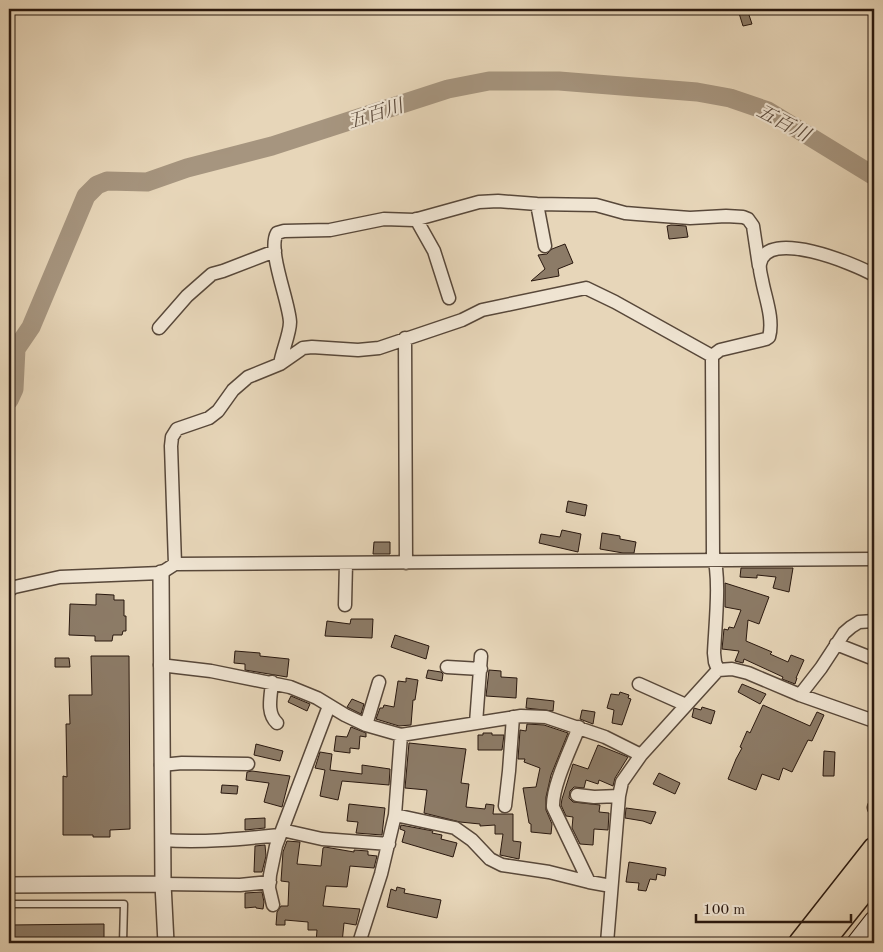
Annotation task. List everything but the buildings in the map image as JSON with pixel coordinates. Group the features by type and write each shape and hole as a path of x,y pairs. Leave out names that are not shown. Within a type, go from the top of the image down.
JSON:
{"highway":[{"path":"800,943 874,849"},
{"path":"822,943 874,878"}],"main road":[{"path":"856,943 874,920"}],"street":[{"path":"280,364 290,323 275,251 275,238 278,233 284,231 330,230 384,219 416,219 479,202 498,201 596,205 625,213 690,218 726,216 748,219 753,226 770,323 769,337 720,350 712,356"},
{"path":"537,204 545,246"},
{"path":"416,219 434,251 449,298"},
{"path":"759,266 761,259 767,252 778,248 787,248 839,259 874,275"},
{"path":"159,328 187,296 212,274 275,251"},
{"path":"175,564 172,446 174,432 179,428 209,418 218,411 242,381 257,372 280,364 303,348 369,350 380,348 462,320 482,310 586,288 712,356"},
{"path":"405,338 406,563"},
{"path":"712,356 714,554 716,561 714,653 718,670"},
{"path":"9,587 60,577 161,573 175,564 874,559"},
{"path":"345,605 346,563"},
{"path":"161,573 162,840 166,943"},
{"path":"800,695 844,633 855,624 864,621 874,621"},
{"path":"836,644 874,659"},
{"path":"476,723 481,656"},
{"path":"160,665 211,671 272,682 300,690 366,725 401,735 513,717 546,717 604,737 641,755"},
{"path":"447,667 481,669"},
{"path":"607,943 618,796 622,782 641,755 718,670 732,669 748,672 800,695 874,721"},
{"path":"272,682 270,710 273,719 277,723"},
{"path":"366,725 379,682"},
{"path":"639,684 686,705"},
{"path":"273,905 270,882 272,862 281,832 329,706"},
{"path":"505,806 513,717"},
{"path":"579,728 553,797 553,807 589,882"},
{"path":"359,943 381,874 395,815 401,735"},
{"path":"161,765 182,763 248,764"},
{"path":"577,795 594,797 618,796"},
{"path":"395,815 455,828 472,840 490,859 502,865 549,872 611,886"},
{"path":"162,840 189,842 231,841 281,832 328,840 389,844"},
{"path":"9,885 240,885 270,882"}],"lane":[{"path":"9,904 124,904 123,943 166,943"}],"waterway":[{"name":"五百川","path":"9,400 14,389 16,349 31,327 86,196 97,185 107,181 147,182 187,168 272,146 448,89 489,81 559,81 697,92 730,98 768,111 874,176"}]}
